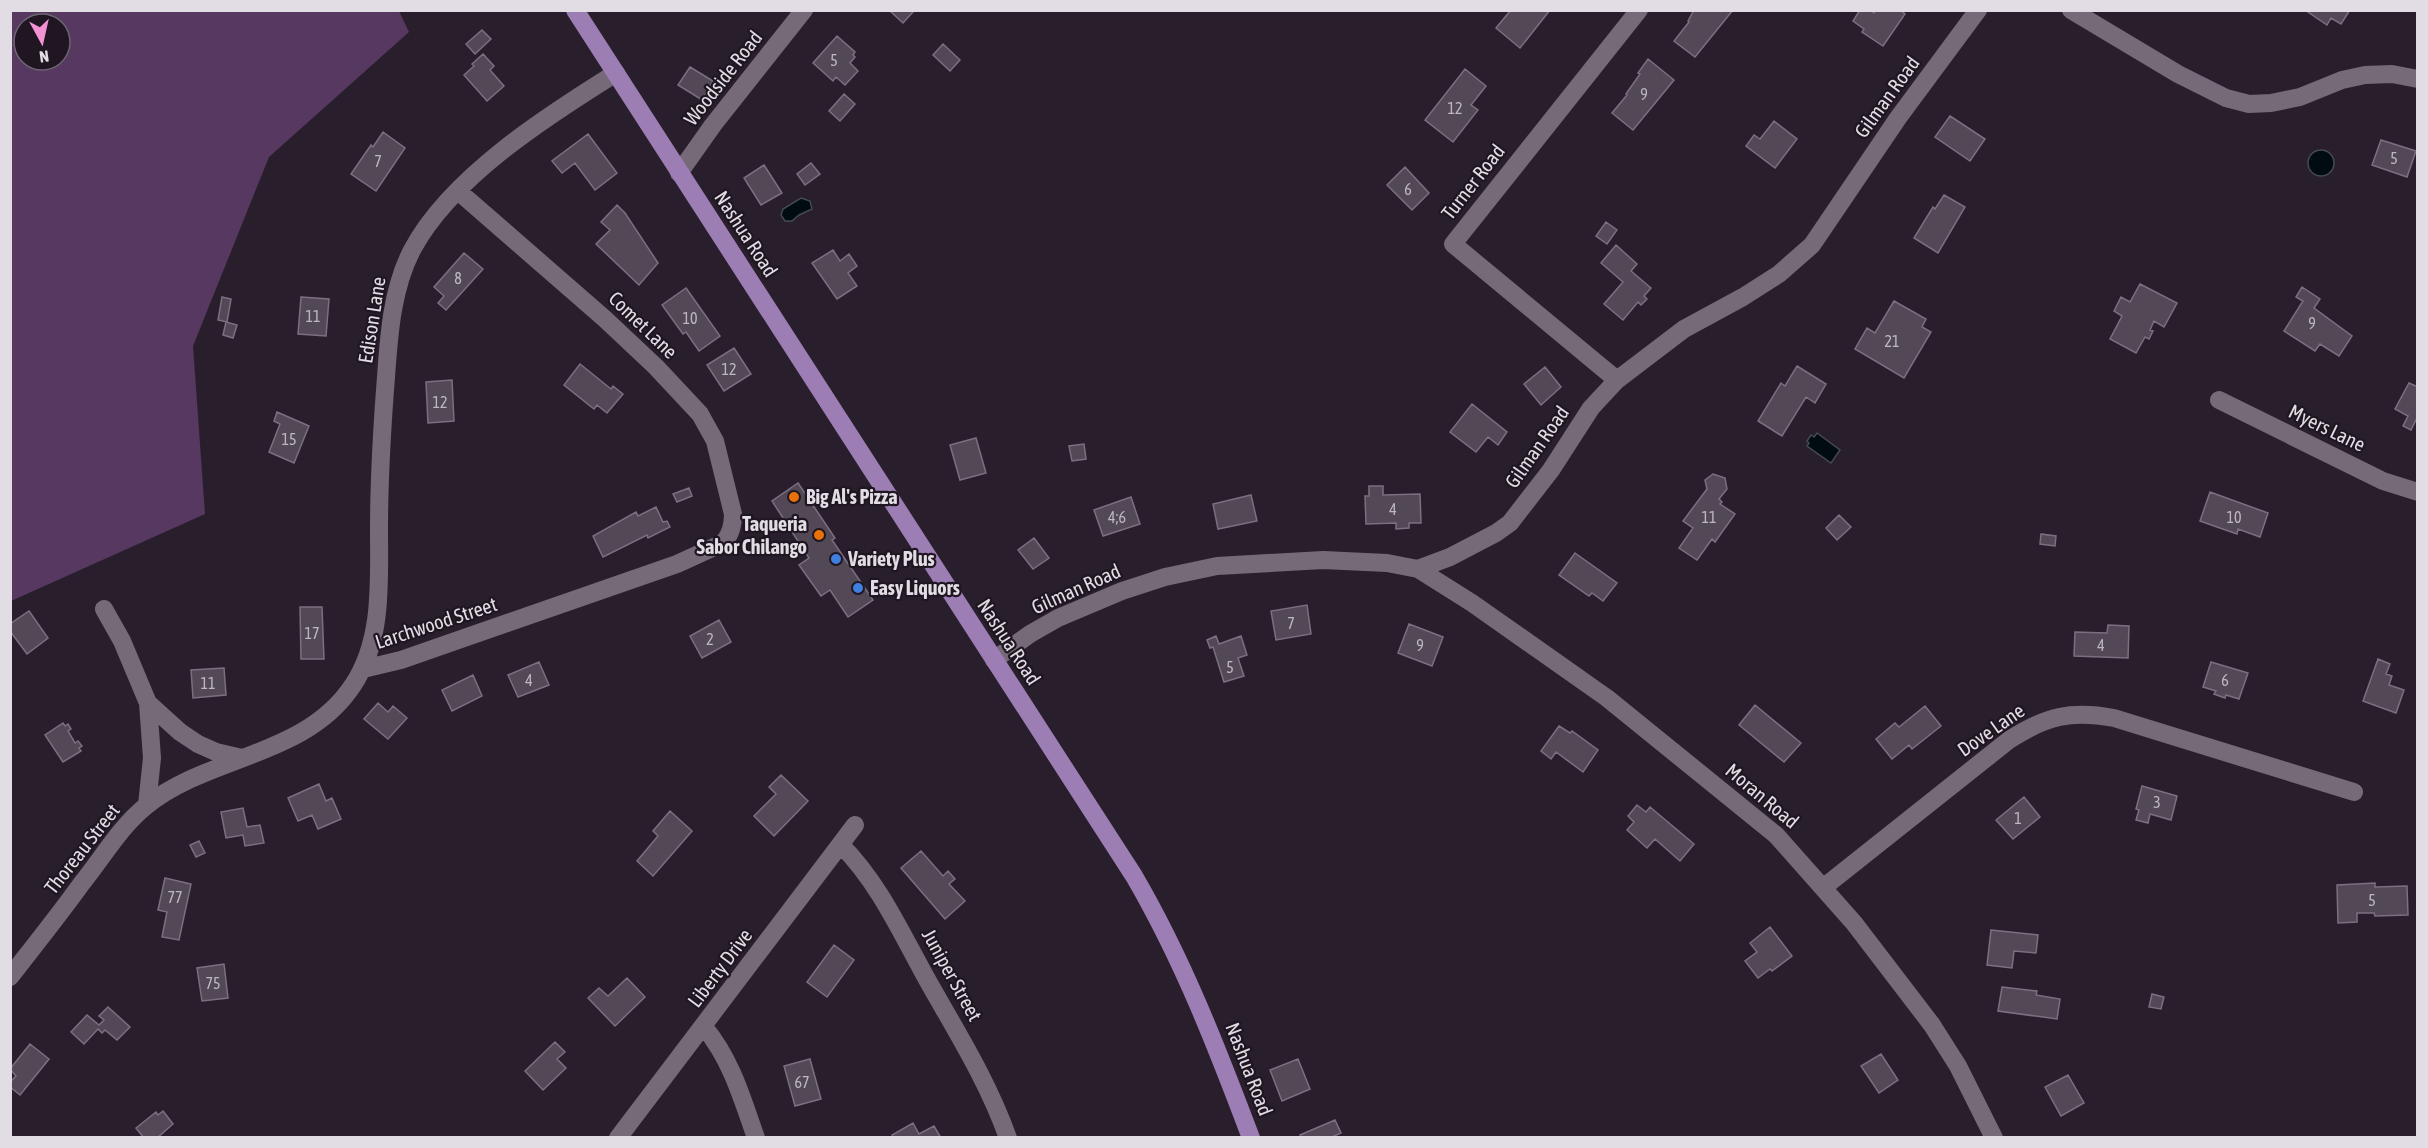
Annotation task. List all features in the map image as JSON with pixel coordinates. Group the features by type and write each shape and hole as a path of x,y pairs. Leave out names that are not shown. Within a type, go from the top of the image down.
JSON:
{"main road":[{"name":"Nashua Road","path":"575,10 1103,826 1159,919 1200,1008 1251,1137"}],"street":[{"name":"Woodside Road","path":"679,173 713,125 804,10"},
{"name":"Turner Road","path":"1617,380 1453,244 1639,10"},
{"name":"Gilman Road","path":"994,660 1030,634 1058,618 1122,591 1165,577 1216,566 1323,560 1387,563 1418,569 1479,544 1510,523 1551,470 1592,408 1617,380 1684,329 1743,297 1779,274 1812,245 1898,118 1978,10"},
{"path":"2071,10 2178,74 2226,98 2249,104 2271,103 2300,97 2342,80 2365,75 2392,74 2418,79"},
{"name":"Edison Lane","path":"363,669 370,651 378,604 382,420 392,315 403,270 412,249 426,228 458,191 526,131 616,73"},
{"name":"Comet Lane","path":"458,191 656,367 706,421 715,441 731,504 733,514 731,531"},
{"name":"Myers Lane","path":"2219,400 2383,481 2418,492"},
{"name":"Larchwood Street","path":"242,758 295,736 317,723 351,688 363,669 401,660 677,564 723,543 731,531"},
{"name":"Moran Road","path":"1418,569 1472,603 1606,698 1776,835 1824,887 1932,1025 1958,1066 1994,1137"},
{"path":"104,609 122,640 148,703 152,758 147,805"},
{"path":"148,703 180,732 198,744 216,752 242,758"},
{"name":"Dove Lane","path":"1824,887 2009,740 2040,722 2066,715 2093,714 2114,718 2354,792"},
{"name":"Thoreau Street","path":"10,977 114,840 147,805 166,792 242,758"},
{"name":"Liberty Drive","path":"618,1137 704,1027 855,825"},
{"name":"Juniper Street","path":"841,845 868,876 888,908 984,1079 1008,1137"},
{"path":"704,1027 718,1044 729,1063 756,1137"}],"shaded area":[{"path":"10,11 399,11 409,32 269,157 193,346 205,514 11,601"},
{"path":"2321,150 2330,154 2334,163 2330,172 2321,176 2312,172 2308,163 2312,154"},
{"path":"801,198 810,201 812,209 792,221 785,221 781,215 783,209"},
{"path":"1817,433 1840,450 1831,463 1807,446 1811,435 1814,437"}],"building":[{"path":"889,10 912,10 913,12 903,23"},
{"path":"1511,10 1550,10 1520,48 1496,28"},
{"path":"1694,10 1733,10 1695,57 1674,41 1689,22"},
{"path":"1860,10 1870,10 1874,13 1876,10 1900,10 1905,14 1883,46 1862,32 1864,29 1853,21"},
{"path":"2305,10 2350,10 2341,24 2331,18 2327,25"},
{"path":"482,30 491,39 475,54 466,44"},
{"path":"837,36 855,52 853,55 855,57 850,63 858,71 845,85 836,77 833,81 813,63"},
{"path":"943,44 960,60 950,71 933,55"},
{"path":"483,54 494,66 490,70 504,86 487,101 464,75"},
{"path":"1648,59 1674,80 1633,130 1612,113 1627,95"},
{"path":"690,67 713,81 702,100 678,85"},
{"path":"1465,69 1486,86 1471,105 1478,110 1453,142 1425,120"},
{"path":"844,94 855,104 840,121 829,111"},
{"path":"1950,116 1985,139 1970,161 1935,137"},
{"path":"1774,121 1797,139 1775,168 1746,146 1754,135 1760,139"},
{"path":"383,132 405,148 376,191 351,174"},
{"path":"588,134 617,173 595,190 575,163 562,173 552,161"},
{"path":"2381,140 2416,151 2407,177 2372,165"},
{"path":"811,163 820,174 805,185 797,174"},
{"path":"764,165 782,193 761,205 744,178"},
{"path":"1405,167 1429,193 1412,210 1387,185"},
{"path":"1944,195 1965,207 1938,253 1914,238 1933,207 1935,209"},
{"path":"617,205 625,213 658,263 639,285 596,244 610,230 601,222"},
{"path":"1606,222 1617,230 1607,244 1596,236"},
{"path":"1616,245 1637,264 1631,271 1651,288 1644,296 1647,299 1641,305 1638,302 1623,320 1604,304 1623,282 1601,263"},
{"path":"833,250 840,261 849,254 857,266 848,273 857,286 837,299 812,263"},
{"path":"464,253 483,269 446,310 438,303 444,296 434,287"},
{"path":"2140,284 2177,303 2164,327 2154,321 2149,339 2145,337 2136,353 2110,339 2122,316 2114,311 2121,297 2130,302"},
{"path":"2302,287 2320,299 2314,308 2352,336 2339,356 2320,344 2315,351 2284,331 2303,301 2296,297"},
{"path":"686,288 720,336 699,351 686,332 683,334 662,305"},
{"path":"222,297 231,299 227,322 218,320"},
{"path":"301,297 329,299 326,336 298,334"},
{"path":"1894,301 1926,319 1922,327 1931,332 1904,378 1855,349 1867,328 1875,333"},
{"path":"226,322 237,325 233,338 223,335"},
{"path":"734,348 751,374 724,391 707,365"},
{"path":"580,364 611,389 613,386 623,394 607,413 597,405 594,409 564,385"},
{"path":"1797,366 1826,384 1815,403 1806,397 1782,436 1758,421 1781,383 1785,386"},
{"path":"1545,367 1561,387 1541,405 1524,384"},
{"path":"452,380 454,421 428,423 426,382"},
{"path":"2409,383 2418,387 2418,421 2416,420 2411,430 2403,426 2408,416 2395,409"},
{"path":"1472,404 1507,432 1498,445 1488,437 1476,452 1450,432"},
{"path":"277,412 309,426 294,463 269,452 280,424 274,421"},
{"path":"976,438 986,473 960,480 950,445"},
{"path":"1084,444 1086,459 1072,461 1069,446"},
{"path":"1713,474 1725,478 1727,489 1719,499 1722,502 1720,504 1735,514 1715,542 1712,539 1697,560 1679,548 1693,528 1683,521 1707,489 1705,480"},
{"path":"798,483 835,538 832,540 873,600 848,617 830,590 821,596 799,565 809,558 772,501"},
{"path":"1369,486 1383,486 1383,495 1420,494 1421,523 1409,523 1409,528 1396,529 1396,523 1366,524 1365,496 1369,496"},
{"path":"689,488 692,496 677,502 673,494"},
{"path":"2210,492 2268,513 2260,537 2238,529 2237,534 2200,521"},
{"path":"1251,495 1257,521 1218,529 1213,504"},
{"path":"1131,497 1140,524 1103,536 1094,510"},
{"path":"656,507 663,522 667,521 670,527 648,538 647,535 603,557 593,536 636,512 638,516"},
{"path":"1839,515 1851,527 1837,540 1826,528"},
{"path":"2041,534 2056,536 2055,546 2040,544"},
{"path":"1034,538 1049,558 1033,569 1018,550"},
{"path":"1575,553 1617,583 1603,601 1592,593 1589,596 1559,575"},
{"path":"1307,605 1311,634 1276,640 1271,611"},
{"path":"300,607 322,607 324,659 301,659"},
{"path":"29,611 48,638 27,654 10,631 10,624"},
{"path":"719,620 731,642 702,658 690,636"},
{"path":"1409,624 1443,637 1432,666 1398,653"},
{"path":"2108,625 2129,626 2128,658 2074,656 2075,632 2107,633"},
{"path":"1216,636 1219,644 1241,636 1247,655 1238,658 1244,676 1224,682 1213,647 1210,648 1207,640"},
{"path":"2378,659 2390,664 2386,674 2392,676 2389,685 2404,690 2396,713 2363,701"},
{"path":"539,662 549,685 518,697 508,675"},
{"path":"2211,662 2248,673 2239,699 2226,695 2225,698 2214,694 2216,691 2203,687"},
{"path":"224,668 226,695 193,698 191,670"},
{"path":"473,675 482,696 452,711 442,690"},
{"path":"378,703 388,712 393,706 407,718 388,739 364,719"},
{"path":"1755,705 1801,743 1784,762 1739,725"},
{"path":"1925,706 1941,726 1912,749 1909,745 1892,759 1876,739 1895,723 1899,727"},
{"path":"63,723 65,726 68,724 71,729 68,731 75,743 78,741 82,746 79,748 81,751 63,762 45,735"},
{"path":"1559,726 1570,733 1572,731 1598,750 1583,772 1556,752 1551,759 1541,751"},
{"path":"781,775 808,801 774,836 754,816 776,794 769,787"},
{"path":"319,784 326,801 332,798 341,819 318,829 312,815 298,821 288,798"},
{"path":"2142,786 2177,796 2171,820 2150,814 2148,823 2136,820 2139,810 2136,809"},
{"path":"2024,797 2040,817 2013,839 1996,820"},
{"path":"1637,805 1646,812 1650,807 1694,844 1680,861 1655,839 1647,848 1627,830 1634,822 1628,816"},
{"path":"243,808 247,827 260,825 264,843 245,846 243,835 226,838 221,812"},
{"path":"670,811 692,831 653,876 637,861 658,836 653,831"},
{"path":"199,841 205,853 196,857 190,845"},
{"path":"921,851 943,876 948,871 955,879 949,884 965,901 945,919 901,868"},
{"path":"165,878 191,884 179,940 162,937 167,912 158,910"},
{"path":"2375,883 2375,887 2407,886 2408,915 2375,916 2374,913 2357,913 2357,922 2338,923 2337,885"},
{"path":"1770,927 1792,956 1758,978 1745,961 1757,952 1750,943"},
{"path":"1991,930 2038,935 2036,953 2014,951 2012,968 1987,965"},
{"path":"834,945 854,960 827,997 807,982"},
{"path":"224,964 228,998 202,1001 197,968"},
{"path":"627,978 645,997 615,1026 588,998 599,988 608,996"},
{"path":"2002,987 2037,991 2036,995 2060,999 2057,1019 1998,1011"},
{"path":"2152,994 2164,997 2161,1009 2149,1007"},
{"path":"108,1007 130,1027 117,1040 105,1030 102,1033 98,1029 84,1044 71,1032 87,1015 99,1025 104,1020 99,1016"},
{"path":"555,1042 565,1052 557,1059 566,1068 543,1090 525,1071"},
{"path":"30,1044 49,1059 20,1095 10,1087 10,1082 16,1076 10,1069"},
{"path":"1881,1054 1898,1080 1879,1093 1861,1066"},
{"path":"810,1059 821,1099 795,1106 784,1066"},
{"path":"1298,1059 1310,1089 1282,1101 1270,1070"},
{"path":"2068,1075 2084,1103 2061,1116 2045,1087"},
{"path":"163,1111 173,1124 157,1138 144,1138 136,1128 156,1112 158,1115"},
{"path":"1335,1120 1341,1133 1330,1138 1301,1138 1300,1135"},
{"path":"913,1123 919,1134 934,1126 941,1138 893,1138 892,1135"}],"place":[{"name":"Big Al's Pizza","path":"794,497"},
{"name":"Taqueria Sabor Chilango","path":"819,535"},
{"name":"Variety Plus","path":"836,559"},
{"name":"Easy Liquors","path":"858,588"}]}
